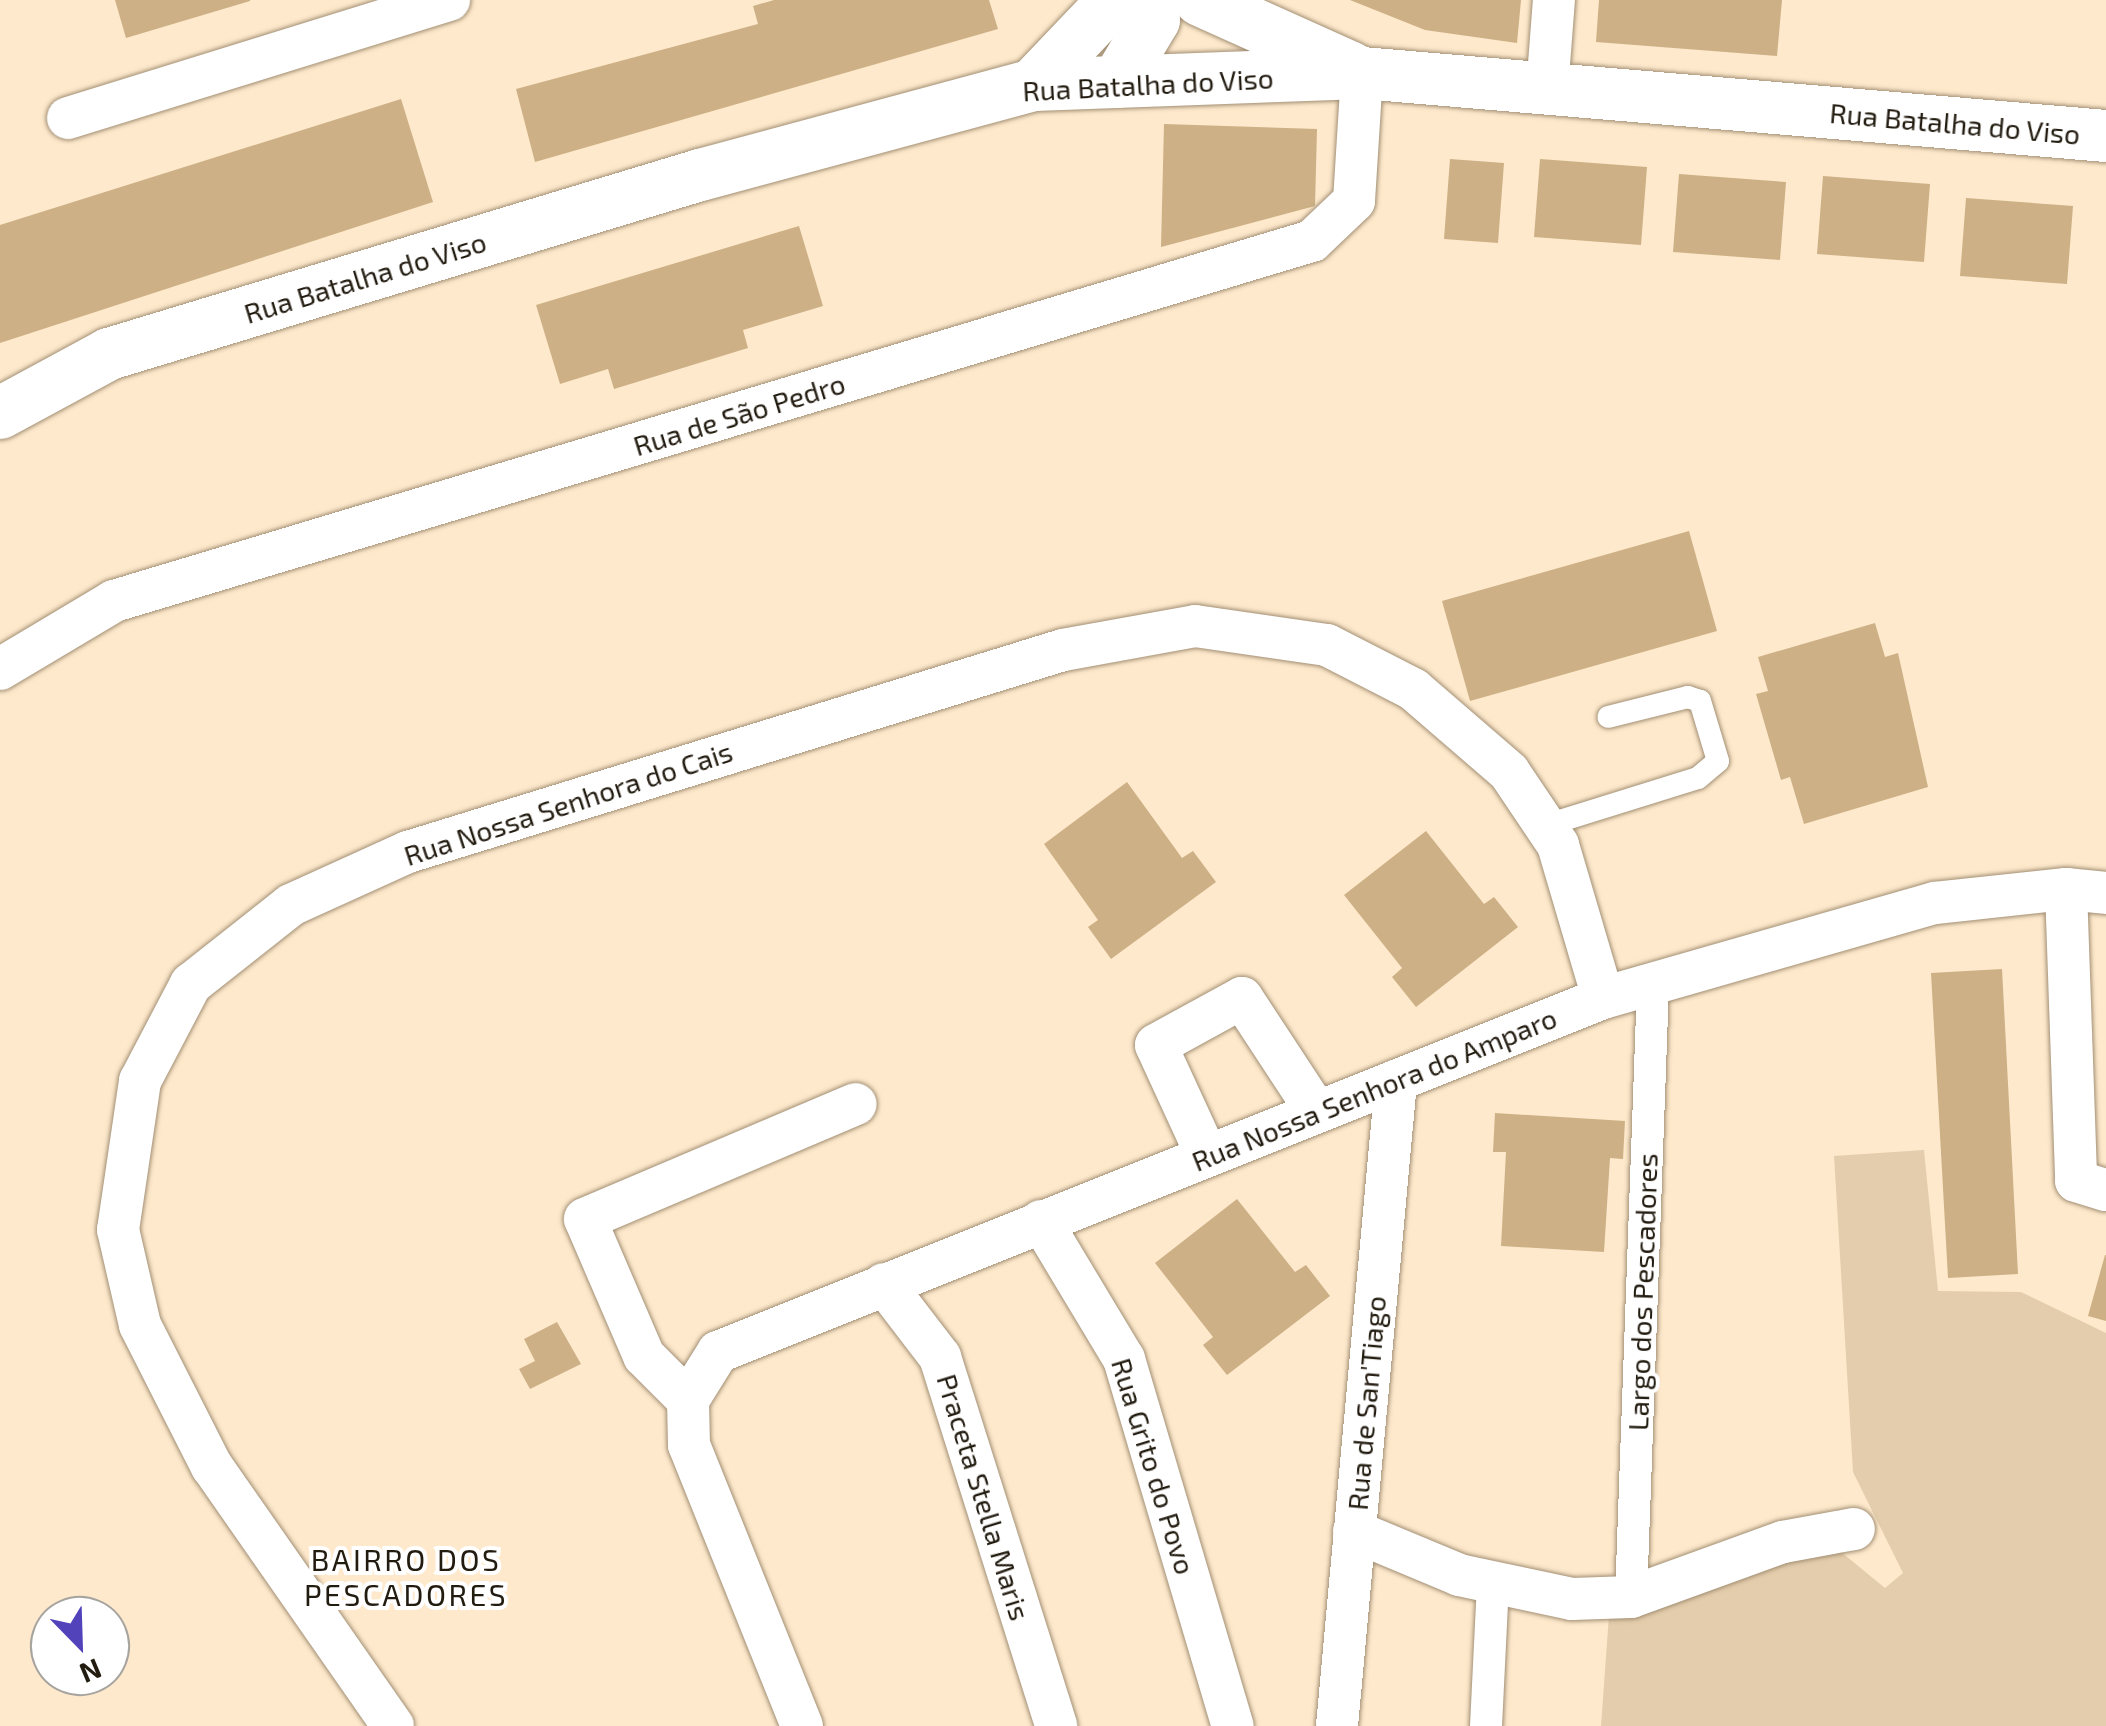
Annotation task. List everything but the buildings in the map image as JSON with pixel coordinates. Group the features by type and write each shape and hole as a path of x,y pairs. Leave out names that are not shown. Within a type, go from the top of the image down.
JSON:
{"street":[{"path":"68,118 449,0"},
{"path":"1033,85 1114,0"},
{"path":"1117,82 1154,20 1148,0"},
{"path":"1200,0 1362,73"},
{"path":"1547,90 1554,0"},
{"name":"Rua Batalha do Viso","path":"0,413 110,354 700,175 1033,85 1362,73 2106,136"},
{"name":"Rua de São Pedro","path":"0,670 114,601 1312,241 1354,202 1362,73"},
{"name":"Rua Nossa Senhora do Cais","path":"393,1726 212,1466 140,1325 118,1230 140,1082 191,984 291,905 408,852 990,672 1063,650 1195,626 1327,645 1414,688 1509,772 1547,825 1603,998"},
{"path":"2086,891 2076,1181 2106,1190"},
{"name":"Rua Nossa Senhora do Amparo","path":"688,1400 718,1352 1603,998 1935,903 2086,891"},
{"name":"Largo dos Pescadores","path":"1631,1598 1653,986"},
{"path":"1207,1156 1156,1045 1242,998 1317,1112"},
{"name":"Rua de San'Tiago","path":"1337,1726 1396,1081"},
{"path":"802,1726 694,1463 688,1400 644,1356 585,1219 856,1104"},
{"name":"Rua Grito do Povo","path":"1041,1222 1124,1358 1233,1726"},
{"name":"Praceta Stella Maris","path":"884,1284 940,1357 1056,1726"},
{"path":"1354,1531 1493,1584 1572,1599 1631,1598 1783,1542 1854,1529"},
{"path":"1486,1726 1493,1584"}],"lane":[{"path":"1547,825 1698,778 1718,761 1700,702 1688,697 1608,717"}],"shaded area":[{"path":"1924,1150 1938,1291 2021,1292 2106,1333 2106,1726 1601,1726 1609,1615 1799,1547 1835,1547 1885,1588 1903,1573 1853,1472 1834,1156"}],"district":[{"name":"BAIRRO DOS PESCADORES","path":"406,1576"}]}
